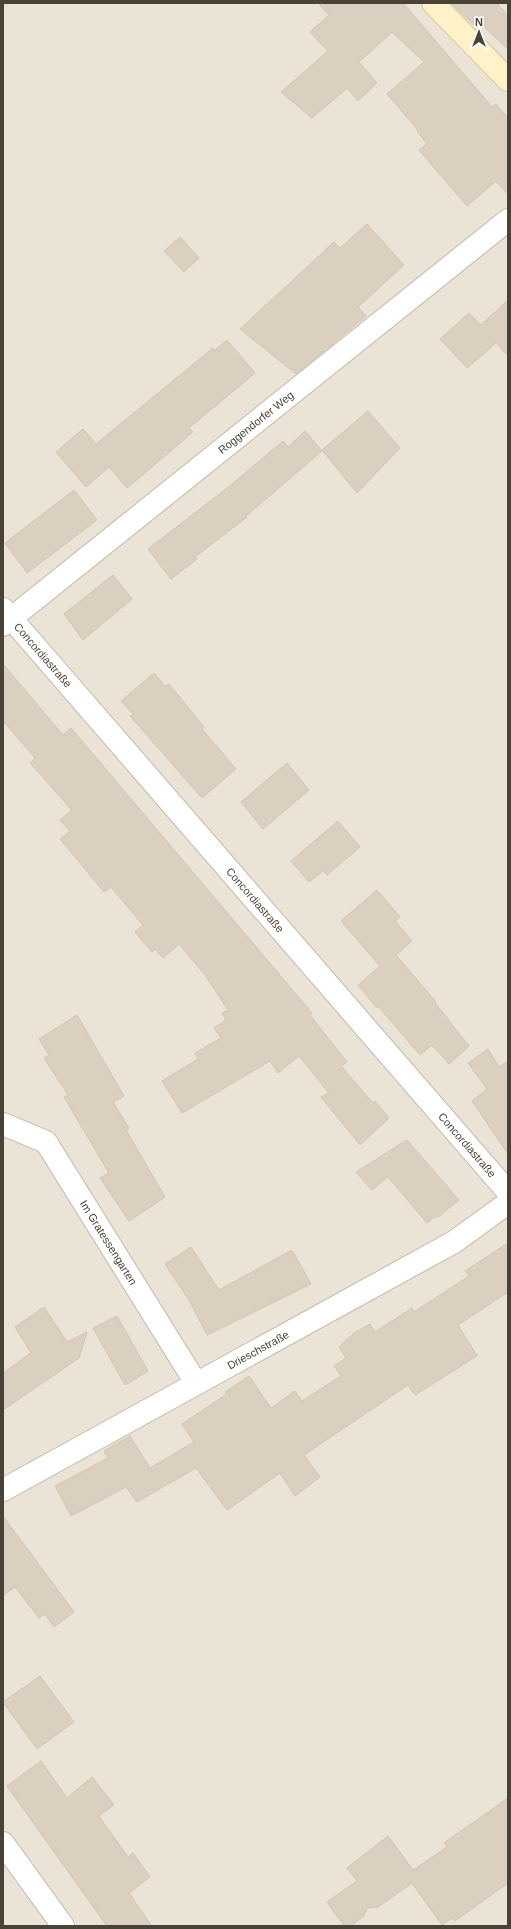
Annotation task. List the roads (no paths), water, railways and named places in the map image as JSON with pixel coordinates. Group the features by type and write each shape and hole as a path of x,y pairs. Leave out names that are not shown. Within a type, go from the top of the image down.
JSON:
{"main road":[{"path":"433,3 508,80"}],"street":[{"name":"Roggendorfer Weg","path":"6,618 508,220"},
{"name":"Concordiastraße","path":"6,618 508,1192"},
{"name":"Im Gratessengarten","path":"3,1124 46,1142 196,1383"},
{"name":"Drieschstraße","path":"3,1490 454,1242 508,1203"},
{"path":"3,1843 63,1926"}]}
